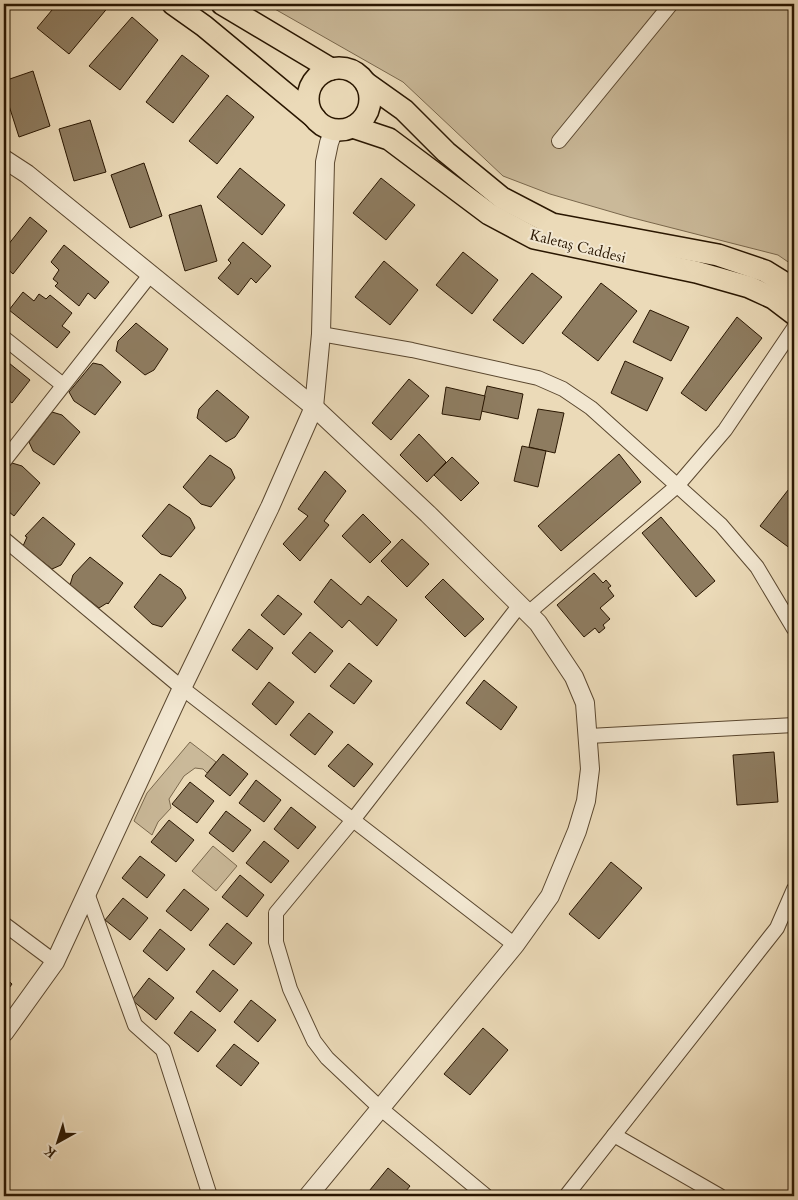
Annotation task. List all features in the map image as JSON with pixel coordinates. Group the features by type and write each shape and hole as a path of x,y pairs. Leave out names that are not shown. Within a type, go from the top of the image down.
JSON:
{"main road":[{"path":"174,4 204,26 321,124 343,128 367,113 370,103 366,83 351,70 331,69 222,4"},
{"path":"315,118 309,104 310,89 314,80 331,69"},
{"name":"Kaletaş Caddesi","path":"366,83 404,110 446,152 502,198 552,224 718,255 765,271 794,288"},
{"name":"Kaletaş Caddesi","path":"343,128 389,140 489,214 534,238 696,272 749,287 773,298 794,314"}],"street":[{"path":"559,141 671,4"},
{"path":"4,1033 55,962 182,688 270,508 314,407 321,334 325,162 328,143 343,128"},
{"path":"4,159 27,174 314,407 428,514 538,623 574,677 585,703 590,769 586,801 577,831 550,896 515,945 308,1196"},
{"path":"4,461 150,275"},
{"path":"486,1196 380,1108 327,1058 314,1040 290,989 276,942 276,913 523,610 677,486 725,430 794,328"},
{"path":"321,334 412,350 538,378 563,389 591,408 721,525 757,567 794,630"},
{"path":"4,338 63,385"},
{"path":"4,539 182,688 515,945"},
{"path":"589,736 794,725"},
{"path":"566,1196 777,928 794,889"},
{"path":"87,892 135,1025 163,1050 210,1196"},
{"path":"4,924 55,962"},
{"path":"614,1135 720,1196"}],"shaded area":[{"path":"266,4 794,4 794,266 778,255 629,217 550,194 503,176 403,82"},
{"path":"190,742 216,762 207,773 203,769 195,768 184,776 169,799 171,808 158,822 152,835 134,821 147,793"},
{"path":"213,846 237,866 216,891 192,871"}],"building":[{"path":"4,4 13,4 4,15"},
{"path":"57,4 110,5 69,54 37,28"},
{"path":"132,17 158,40 120,90 89,66"},
{"path":"182,55 209,76 173,123 146,102"},
{"path":"33,71 50,126 19,137 4,90 4,81"},
{"path":"227,95 254,117 217,164 189,141"},
{"path":"90,120 106,172 74,181 59,129"},
{"path":"144,163 162,216 130,228 111,175"},
{"path":"240,168 285,205 262,235 217,197"},
{"path":"381,178 415,205 386,240 353,213"},
{"path":"201,205 217,261 185,271 169,215"},
{"path":"30,217 47,231 13,274 4,266 4,250"},
{"path":"243,242 271,266 256,283 251,278 238,295 218,278 231,263 228,260"},
{"path":"64,245 109,282 95,299 88,293 79,306 55,286 58,283 53,279 59,270 51,262"},
{"path":"463,252 498,280 472,314 436,285"},
{"path":"384,261 418,290 390,325 355,297"},
{"path":"532,273 562,297 523,344 493,320"},
{"path":"601,283 637,311 598,361 562,333"},
{"path":"23,292 34,301 39,294 46,299 50,295 72,313 62,326 70,332 57,348 9,310"},
{"path":"650,310 689,327 671,361 633,342"},
{"path":"737,317 762,338 706,411 681,393"},
{"path":"136,323 168,349 154,370 145,375 116,351 118,341"},
{"path":"4,359 30,380 12,403 4,397"},
{"path":"625,361 663,378 647,411 611,393"},
{"path":"93,363 102,365 121,382 95,415 74,401 69,392"},
{"path":"409,379 429,396 391,440 372,423"},
{"path":"487,386 523,394 518,419 481,411"},
{"path":"446,387 485,396 480,420 442,414"},
{"path":"217,390 249,417 235,437 226,442 197,418 199,409"},
{"path":"538,409 564,413 555,453 529,447"},
{"path":"52,412 62,415 80,432 54,465 33,451 29,442"},
{"path":"419,434 446,462 427,482 400,455"},
{"path":"522,446 546,451 538,487 514,481"},
{"path":"619,454 641,482 561,551 538,526"},
{"path":"210,455 231,469 235,478 211,507 201,504 183,487"},
{"path":"452,457 479,483 461,501 434,475"},
{"path":"12,463 22,466 40,483 14,516 4,508 4,473"},
{"path":"325,471 346,491 324,521 329,525 300,561 283,544 308,516 298,509"},
{"path":"792,485 794,487 794,545 791,549 760,526"},
{"path":"169,504 190,518 195,528 171,557 161,554 142,536"},
{"path":"363,514 391,542 370,563 342,536"},
{"path":"43,517 75,544 61,565 52,569 23,546 27,537 25,536"},
{"path":"661,517 715,581 696,597 642,533"},
{"path":"402,539 429,564 407,587 381,561"},
{"path":"90,557 123,583 108,604 99,608 70,585 73,575"},
{"path":"594,573 603,583 606,580 611,586 608,588 614,596 600,608 610,619 603,625 605,628 599,633 595,628 584,637 557,605"},
{"path":"160,574 181,589 186,598 162,627 152,624 134,607"},
{"path":"331,579 361,605 368,596 397,620 377,646 349,620 342,628 314,602"},
{"path":"443,579 484,619 465,637 425,597"},
{"path":"278,595 302,614 284,635 261,615"},
{"path":"249,629 273,648 257,670 232,650"},
{"path":"310,632 333,651 315,673 292,653"},
{"path":"349,663 372,681 354,704 330,686"},
{"path":"484,680 517,707 501,730 466,703"},
{"path":"269,682 294,702 276,725 252,704"},
{"path":"309,713 333,732 315,755 290,735"},
{"path":"348,744 373,764 354,787 328,766"},
{"path":"774,752 778,802 737,805 733,755"},
{"path":"223,754 248,774 230,796 205,776"},
{"path":"256,780 281,800 264,822 239,803"},
{"path":"190,782 214,801 197,823 172,804"},
{"path":"291,807 316,827 298,849 274,829"},
{"path":"226,811 251,830 233,852 209,833"},
{"path":"169,820 194,840 176,862 151,842"},
{"path":"264,841 289,861 271,883 246,863"},
{"path":"140,856 165,875 147,898 122,878"},
{"path":"611,862 642,888 599,939 569,914"},
{"path":"240,875 264,895 247,917 222,897"},
{"path":"184,889 209,909 191,931 166,911"},
{"path":"123,898 148,918 130,940 105,920"},
{"path":"227,923 252,943 234,965 209,945"},
{"path":"160,929 185,949 167,971 143,951"},
{"path":"213,970 238,990 220,1012 196,992"},
{"path":"4,977 12,984 4,995"},
{"path":"149,978 174,998 156,1020 132,1000"},
{"path":"251,1000 276,1020 258,1042 234,1022"},
{"path":"191,1011 216,1030 198,1052 174,1033"},
{"path":"483,1028 508,1050 470,1095 444,1074"},
{"path":"234,1044 259,1063 241,1086 216,1066"},
{"path":"388,1168 410,1186 402,1196 365,1196"}]}
